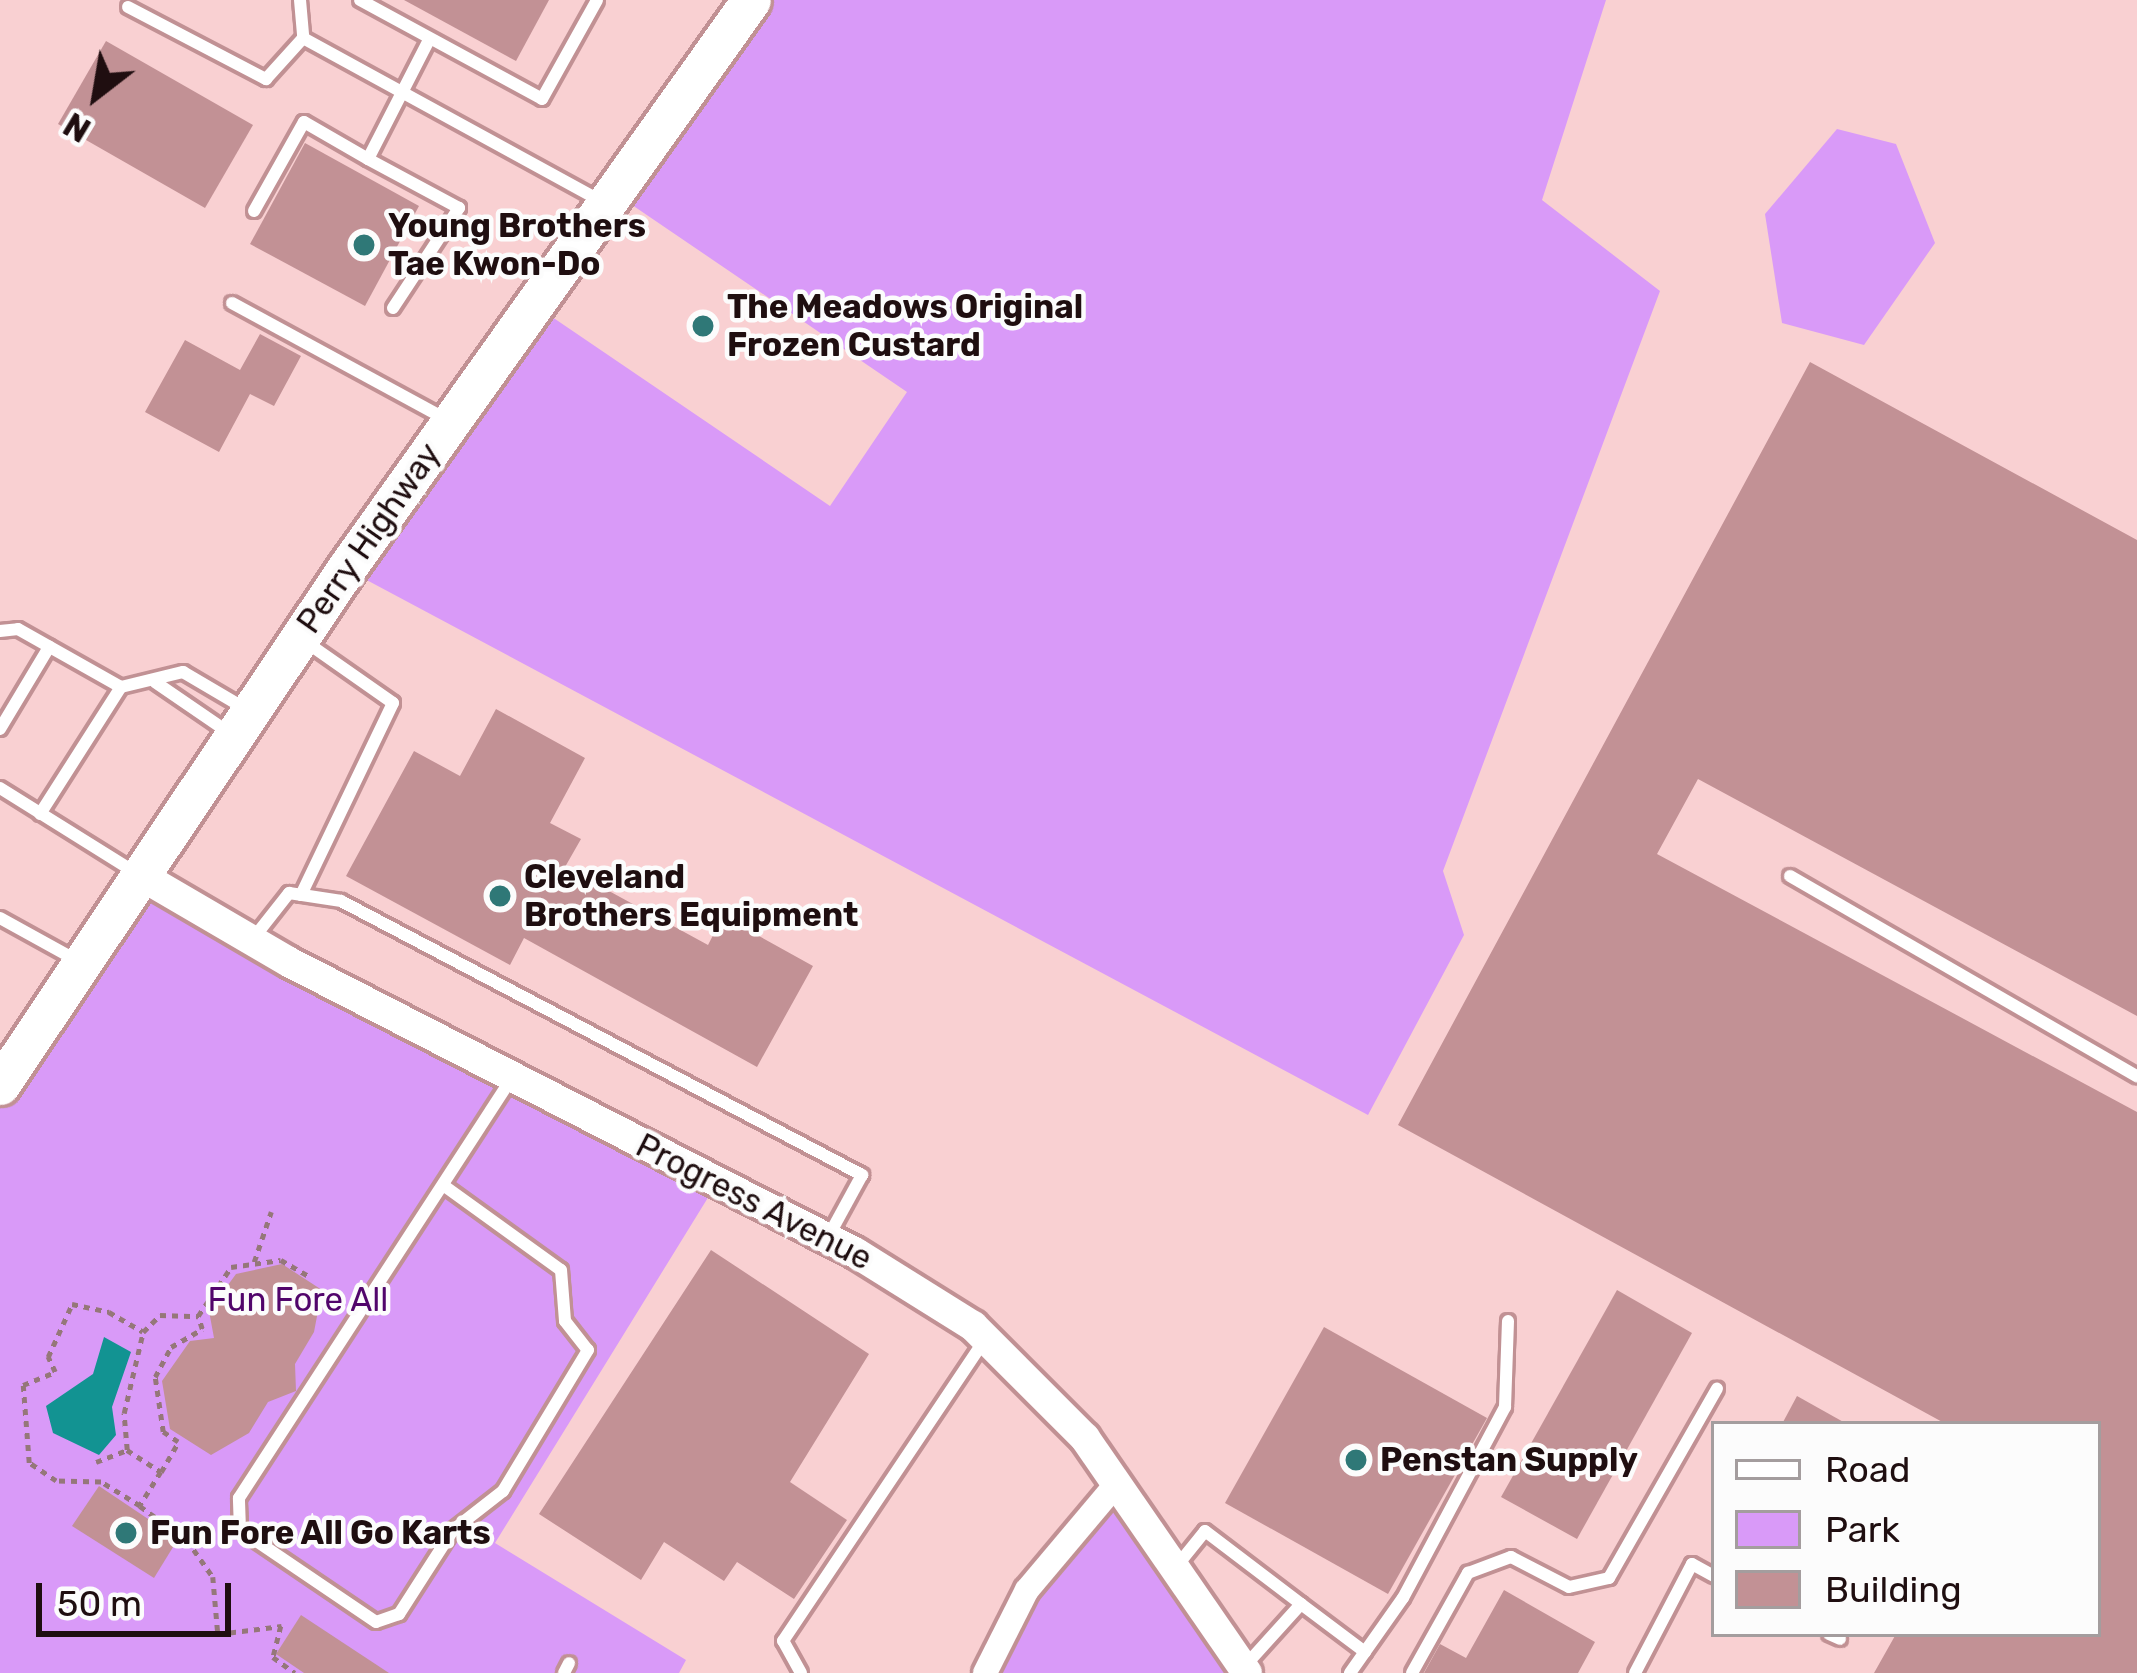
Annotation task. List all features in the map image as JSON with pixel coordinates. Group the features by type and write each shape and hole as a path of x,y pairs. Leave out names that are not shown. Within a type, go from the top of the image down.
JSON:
{"main road":[{"name":"Perry Highway","path":"0,1085 299,638 752,0"}],"street":[{"name":"Progress Avenue","path":"140,875 252,941 827,1239 986,1337 1058,1406 1118,1483 1245,1671"},
{"path":"985,1673 1027,1590 1118,1483"}],"lane":[{"path":"128,7 266,79 303,38 300,0"},
{"path":"360,0 542,99 597,0"},
{"path":"303,38 605,203"},
{"path":"368,159 429,40"},
{"path":"254,211 304,122 458,208 393,308"},
{"path":"232,303 450,422"},
{"path":"0,631 18,629 121,687 155,682 173,671 190,674 242,724"},
{"path":"299,638 393,703 301,895"},
{"path":"0,729 49,647"},
{"path":"155,682 242,724"},
{"path":"40,814 121,687"},
{"path":"0,788 140,875"},
{"path":"1790,876 2137,1076"},
{"path":"252,941 290,893 341,902 862,1175 827,1239"},
{"path":"0,918 82,962"},
{"path":"443,1185 561,1270 565,1321 589,1350 503,1491 453,1530 399,1614 376,1622 258,1544 235,1516 238,1498 511,1078"},
{"path":"1350,1673 1403,1598 1505,1407 1508,1321"},
{"path":"801,1673 783,1641 986,1337"},
{"path":"1412,1673 1468,1573 1511,1557 1569,1587 1609,1578 1717,1389"},
{"path":"1175,1568 1205,1531 1365,1652"},
{"path":"1635,1673 1692,1564 1711,1574"},
{"path":"1245,1671 1300,1604"}],"path":[{"path":"254,1262 258,1232 272,1228 271,1212"},
{"path":"198,1316 231,1267 281,1260 309,1276"},
{"path":"143,1332 109,1312 72,1304 48,1358 55,1372 23,1385 28,1463 56,1481 101,1482 188,1540 213,1577 218,1634 281,1626 273,1657 295,1673"},
{"path":"127,1450 124,1413 143,1332 160,1315 198,1316"},
{"path":"198,1316 203,1339"},
{"path":"140,1506 178,1442 163,1432 155,1377 171,1347 202,1329"},
{"path":"127,1450 161,1472"},
{"path":"96,1462 127,1450"}],"green space":[{"path":"751,0 1606,0 1542,200 1660,291 1443,871 1464,935 1368,1115 346,569 533,304 830,506 907,392 613,192"},
{"path":"1837,129 1896,144 1935,243 1864,345 1782,323 1765,214"},
{"name":"Fun Fore All","path":"140,875 717,1183 495,1543 686,1660 679,1673 0,1673 0,1085"},
{"path":"1117,1483 1257,1673 985,1673 999,1636"}],"water":[{"path":"104,1337 131,1352 112,1407 116,1435 99,1455 53,1433 46,1406 93,1374"}],"building":[{"path":"404,0 549,0 516,61"},
{"path":"106,41 253,125 205,208 58,124"},
{"path":"305,143 419,206 365,306 250,244"},
{"path":"260,334 301,356 274,406 250,394 219,452 145,412 185,340 240,370"},
{"path":"1810,362 2137,540 2137,1016 1698,779 1657,854 2137,1112 2137,1673 1874,1673 1894,1637 2101,1637 2101,1421 1941,1421 1398,1125"},
{"name":"Cleveland Brothers Equipment","path":"496,709 585,758 550,823 581,839 565,867 708,945 723,916 813,966 757,1067 524,938 510,965 346,876 414,751 460,776"},
{"path":"711,1250 869,1354 790,1482 847,1520 794,1599 737,1562 724,1581 664,1542 641,1580 539,1514"},
{"path":"282,1264 322,1290 314,1332 295,1364 296,1391 268,1402 249,1433 211,1455 170,1429 162,1381 190,1341 214,1338 209,1311 236,1274"},
{"path":"1617,1290 1692,1333 1577,1539 1501,1497"},
{"name":"Penstan Supply","path":"1324,1327 1487,1418 1388,1594 1225,1503"},
{"path":"1797,1396 1842,1421 1784,1421"},
{"name":"Fun Fore All Go Karts","path":"99,1486 178,1539 154,1578 72,1526"},
{"path":"1504,1590 1595,1642 1578,1673 1424,1673 1440,1644 1466,1658"},
{"path":"301,1615 389,1673 304,1673 276,1654"}],"place":[{"name":"Young Brothers Tae Kwon-Do","path":"364,245"},
{"name":"The Meadows Original Frozen Custard","path":"703,326"},
{"name":"Cleveland Brothers Equipment","path":"500,896"},
{"name":"Penstan Supply","path":"1356,1460"},
{"name":"Fun Fore All Go Karts","path":"126,1533"}]}
